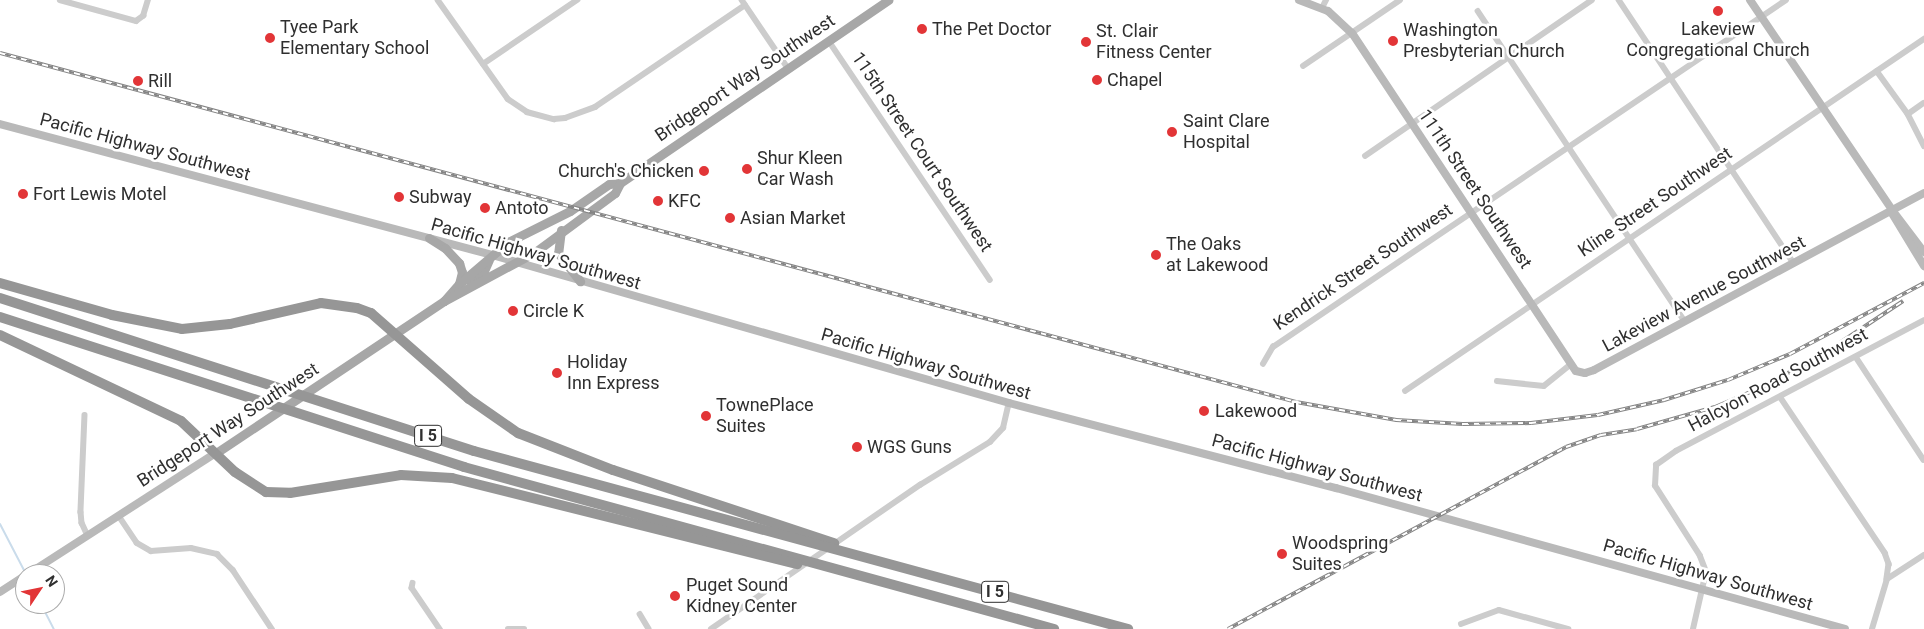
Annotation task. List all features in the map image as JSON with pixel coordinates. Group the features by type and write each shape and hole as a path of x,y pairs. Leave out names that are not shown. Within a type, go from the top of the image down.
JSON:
{"highway":[{"path":"0,283 112,315 182,329 216,326 304,305 334,302 371,313 469,398 518,433 632,477 818,536 862,555"},
{"name":"I 5","path":"0,298 474,451 862,555 1128,629"},
{"name":"I 5","path":"0,317 464,467 1054,629"},
{"path":"0,335 180,421 251,485 266,492 290,493 401,475 435,476 497,488 783,562 844,572"}],"main road":[{"name":"Bridgeport Way Southwest","path":"216,453 396,335 444,301 517,264 561,230 615,193 620,183 888,0"},
{"name":"Bridgeport Way Southwest","path":"444,301 459,284 492,255 528,229 570,210 609,184 620,183"},
{"path":"561,230 558,252 580,281"},
{"path":"429,238 446,248 459,263 462,272 459,284"},
{"path":"461,294 484,271 492,255"}],"street":[{"path":"60,0 136,21 143,16 148,0"},
{"path":"438,0 502,94 520,109 543,117 565,118 595,107 743,3 788,68"},
{"path":"483,64 577,0"},
{"path":"1299,0 1322,8 1326,0"},
{"path":"1303,66 1400,0"},
{"path":"1365,156 1592,0"},
{"path":"1619,0 1794,263"},
{"path":"1750,0 1892,210 1924,252"},
{"name":"Kendrick Street Southwest","path":"1263,364 1273,347 1786,0"},
{"name":"111th Street Southwest","path":"1322,8 1352,33 1533,303 1571,364"},
{"path":"1478,11 1686,320"},
{"name":"Kline Street Southwest","path":"1405,390 1629,236 1924,39"},
{"name":"115th Street Court Southwest","path":"829,41 990,280"},
{"path":"1876,71 1908,114 1924,146"},
{"path":"1908,114 1924,103"},
{"name":"Pacific Highway Southwest","path":"0,124 492,255 517,264 1009,403 1355,493 1845,629"},
{"name":"Lakeview Avenue Southwest","path":"1571,364 1576,371 1590,372 1924,193"},
{"path":"1892,210 1898,226 1924,266"},
{"name":"Halcyon Road Southwest","path":"1704,590 1707,575 1704,564 1655,488 1653,474 1657,464 1670,454 1781,398 1924,320"},
{"path":"1856,357 1924,460"},
{"path":"1497,381 1544,386 1571,364"},
{"path":"1781,398 1885,553 1889,566 1887,579 1872,629"},
{"path":"711,629 877,515 990,442 1003,428 1009,403"},
{"path":"85,415 81,512 82,523 88,536"},
{"name":"Bridgeport Way Southwest","path":"44,564 216,453"},
{"path":"119,516 137,543 151,551 191,548 217,554 233,570 272,629"},
{"path":"1887,579 1924,554"},
{"name":"Bridgeport Way Southwest","path":"0,592 15,583"},
{"path":"413,583 412,588 440,629"},
{"path":"1693,629 1704,590"},
{"path":"1461,624 1498,610 1568,629"},
{"path":"640,614 649,629"},
{"path":"508,629 521,628"}],"waterway":[{"path":"0,524 21,564"},
{"path":"46,614 54,629"}],"railway":[{"path":"0,53 1296,402 1396,420 1463,424 1531,423 1598,415 1664,400 1728,380 1790,354 1924,283"},
{"path":"1228,629 1566,447 1601,435 1637,429 1715,407 1762,387 1823,354 1903,301"}],"place":[{"name":"Lakeview Congregational Church","path":"1718,11"},
{"name":"The Pet Doctor","path":"922,29"},
{"name":"Tyee Park Elementary School","path":"270,38"},
{"name":"Washington Presbyterian Church","path":"1393,41"},
{"name":"St. Clair Fitness Center","path":"1086,42"},
{"name":"Chapel","path":"1097,80"},
{"name":"Rill","path":"138,81"},
{"name":"Saint Clare Hospital","path":"1172,132"},
{"name":"Shur Kleen Car Wash","path":"747,169"},
{"name":"Church's Chicken","path":"704,171"},
{"name":"Fort Lewis Motel","path":"23,194"},
{"name":"Subway","path":"399,197"},
{"name":"KFC","path":"658,201"},
{"name":"Antoto","path":"485,208"},
{"name":"Asian Market","path":"730,218"},
{"name":"The Oaks at Lakewood","path":"1156,255"},
{"name":"Circle K","path":"513,311"},
{"name":"Holiday Inn Express","path":"557,373"},
{"name":"Lakewood","path":"1204,411"},
{"name":"TownePlace Suites","path":"706,416"},
{"name":"WGS Guns","path":"857,447"},
{"name":"Woodspring Suites","path":"1282,554"},
{"name":"Puget Sound Kidney Center","path":"675,596"}]}
